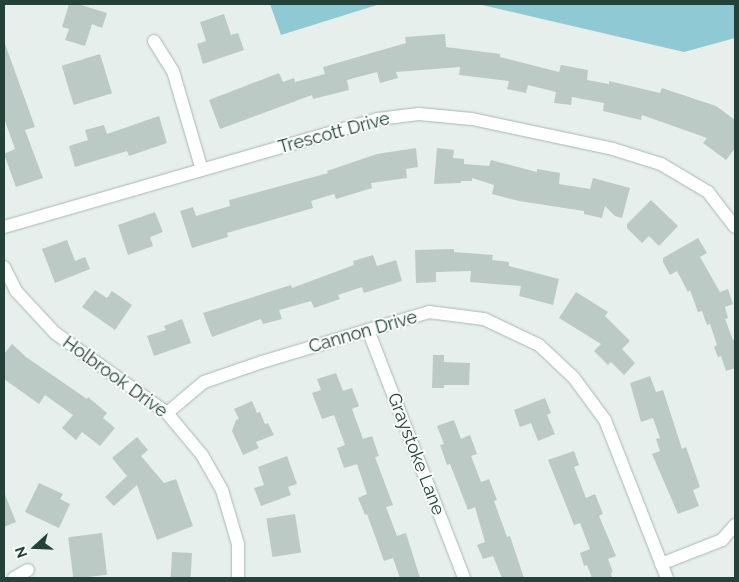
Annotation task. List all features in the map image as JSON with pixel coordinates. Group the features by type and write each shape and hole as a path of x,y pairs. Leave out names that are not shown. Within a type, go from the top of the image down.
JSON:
{"street":[{"path":"154,40 173,71 202,170"},
{"name":"Trescott Drive","path":"4,227 378,119 419,114 472,119 613,149 661,164 708,192 735,227"},
{"name":"Holbrook Drive","path":"4,267 16,291 55,333 167,413 202,455 222,490 238,544 238,578"},
{"name":"Cannon Drive","path":"167,413 204,382 368,330 429,312 484,318 539,345 574,378 605,420 667,578"},
{"name":"Graystoke Lane","path":"368,330 464,578"},
{"path":"661,564 722,540 735,525"},
{"path":"14,578 28,570"}],"water":[{"path":"270,4 380,4 281,35"},
{"path":"478,4 735,4 735,38 684,52"}],"building":[{"path":"69,4 78,4 107,13 102,28 92,24 85,46 65,40 69,29 62,27"},
{"path":"224,14 231,35 238,33 244,50 203,64 197,44 206,41 200,22"},
{"path":"445,34 446,47 500,54 500,57 559,72 561,65 588,70 587,80 609,84 609,81 660,93 662,88 716,106 735,120 735,148 726,160 703,143 707,138 642,115 641,120 603,111 604,103 572,97 571,105 554,103 556,92 528,85 526,93 507,89 509,81 459,75 460,67 396,72 398,78 380,83 377,72 347,80 349,90 313,99 312,95 220,129 209,100 279,73 283,82 294,78 295,82 325,74 323,67 406,43 405,37"},
{"path":"4,41 35,127 25,130 43,178 16,187 4,154 15,149 4,118"},
{"path":"100,54 112,93 74,105 62,66"},
{"path":"159,116 167,143 129,156 127,151 75,167 69,146 88,140 85,130 104,125 107,134"},
{"path":"416,148 418,167 406,169 407,178 371,183 372,188 336,199 334,194 311,201 313,208 227,233 228,237 192,248 180,211 193,207 196,216 230,206 229,200 328,173 327,171 377,154"},
{"path":"437,148 454,150 453,158 464,159 464,164 489,166 491,160 537,172 537,169 560,173 559,184 590,189 593,178 630,188 622,218 615,216 605,206 602,218 584,214 584,211 519,201 492,194 494,185 472,178 472,181 461,181 461,183 434,184"},
{"path":"651,200 678,226 659,246 649,236 642,243 627,228 627,224"},
{"path":"155,212 163,232 150,237 153,246 128,255 118,225"},
{"path":"698,238 707,253 700,257 720,292 728,289 733,304 725,307 728,318 725,319 733,340 735,339 735,368 726,371 721,356 718,357 714,347 717,345 710,324 707,325 702,311 698,312 690,290 688,292 677,271 670,275 663,262 663,258"},
{"path":"67,240 75,261 85,257 90,269 55,283 42,249"},
{"path":"454,249 454,252 493,255 492,260 509,262 509,266 559,279 553,305 519,296 521,286 470,282 471,271 436,272 436,282 416,283 415,250"},
{"path":"373,255 377,266 396,260 402,281 364,293 362,287 338,295 340,299 314,308 311,301 279,310 282,319 263,324 261,319 212,337 203,313 291,285 292,288 354,265 353,261"},
{"path":"95,290 107,298 112,291 132,305 115,330 82,307"},
{"path":"576,292 608,312 605,316 630,341 622,349 635,363 624,375 611,362 608,365 594,351 601,344 559,318"},
{"path":"182,319 191,343 154,356 147,336 166,330 164,326"},
{"path":"12,344 26,357 87,399 88,397 107,413 103,418 115,428 100,446 82,432 76,440 62,428 73,415 45,395 39,404 4,379 4,354"},
{"path":"433,355 444,355 444,362 470,363 469,385 444,385 444,388 432,388"},
{"path":"336,373 343,391 352,388 359,406 352,409 363,439 372,436 379,456 375,457 393,505 386,507 397,536 406,533 420,578 400,578 393,558 384,561 367,514 365,515 358,498 367,494 357,464 344,468 337,448 345,445 334,415 322,419 312,393 321,390 317,379"},
{"path":"650,376 656,392 663,390 682,449 686,447 700,487 693,490 699,506 678,514 652,454 660,451 656,439 660,438 653,418 641,422 630,383"},
{"path":"545,398 551,413 547,415 555,434 538,441 531,423 520,427 514,410"},
{"path":"252,401 257,413 260,412 265,424 268,423 274,435 256,442 259,448 243,455 232,431 236,420 239,419 234,409"},
{"path":"454,420 461,439 470,435 477,454 471,456 481,482 489,479 497,500 494,501 507,537 510,536 524,578 502,578 493,556 483,559 477,545 485,542 475,507 468,510 450,464 447,465 440,445 444,444 437,426"},
{"path":"137,437 148,450 141,456 164,483 176,479 193,526 157,540 137,485 114,506 105,497 127,476 112,458"},
{"path":"574,451 579,465 574,467 586,498 595,494 603,514 599,516 616,556 608,559 613,572 611,573 612,578 592,578 587,565 584,566 580,553 590,549 580,523 574,525 548,460"},
{"path":"287,456 297,484 288,487 291,495 261,506 254,488 264,485 258,467"},
{"path":"39,483 63,494 60,499 70,504 59,528 25,512"},
{"path":"4,492 16,522 4,527"},
{"path":"295,514 301,553 272,557 266,519"},
{"path":"102,533 107,575 73,578 68,537"},
{"path":"172,552 192,553 191,578 171,578"}]}
